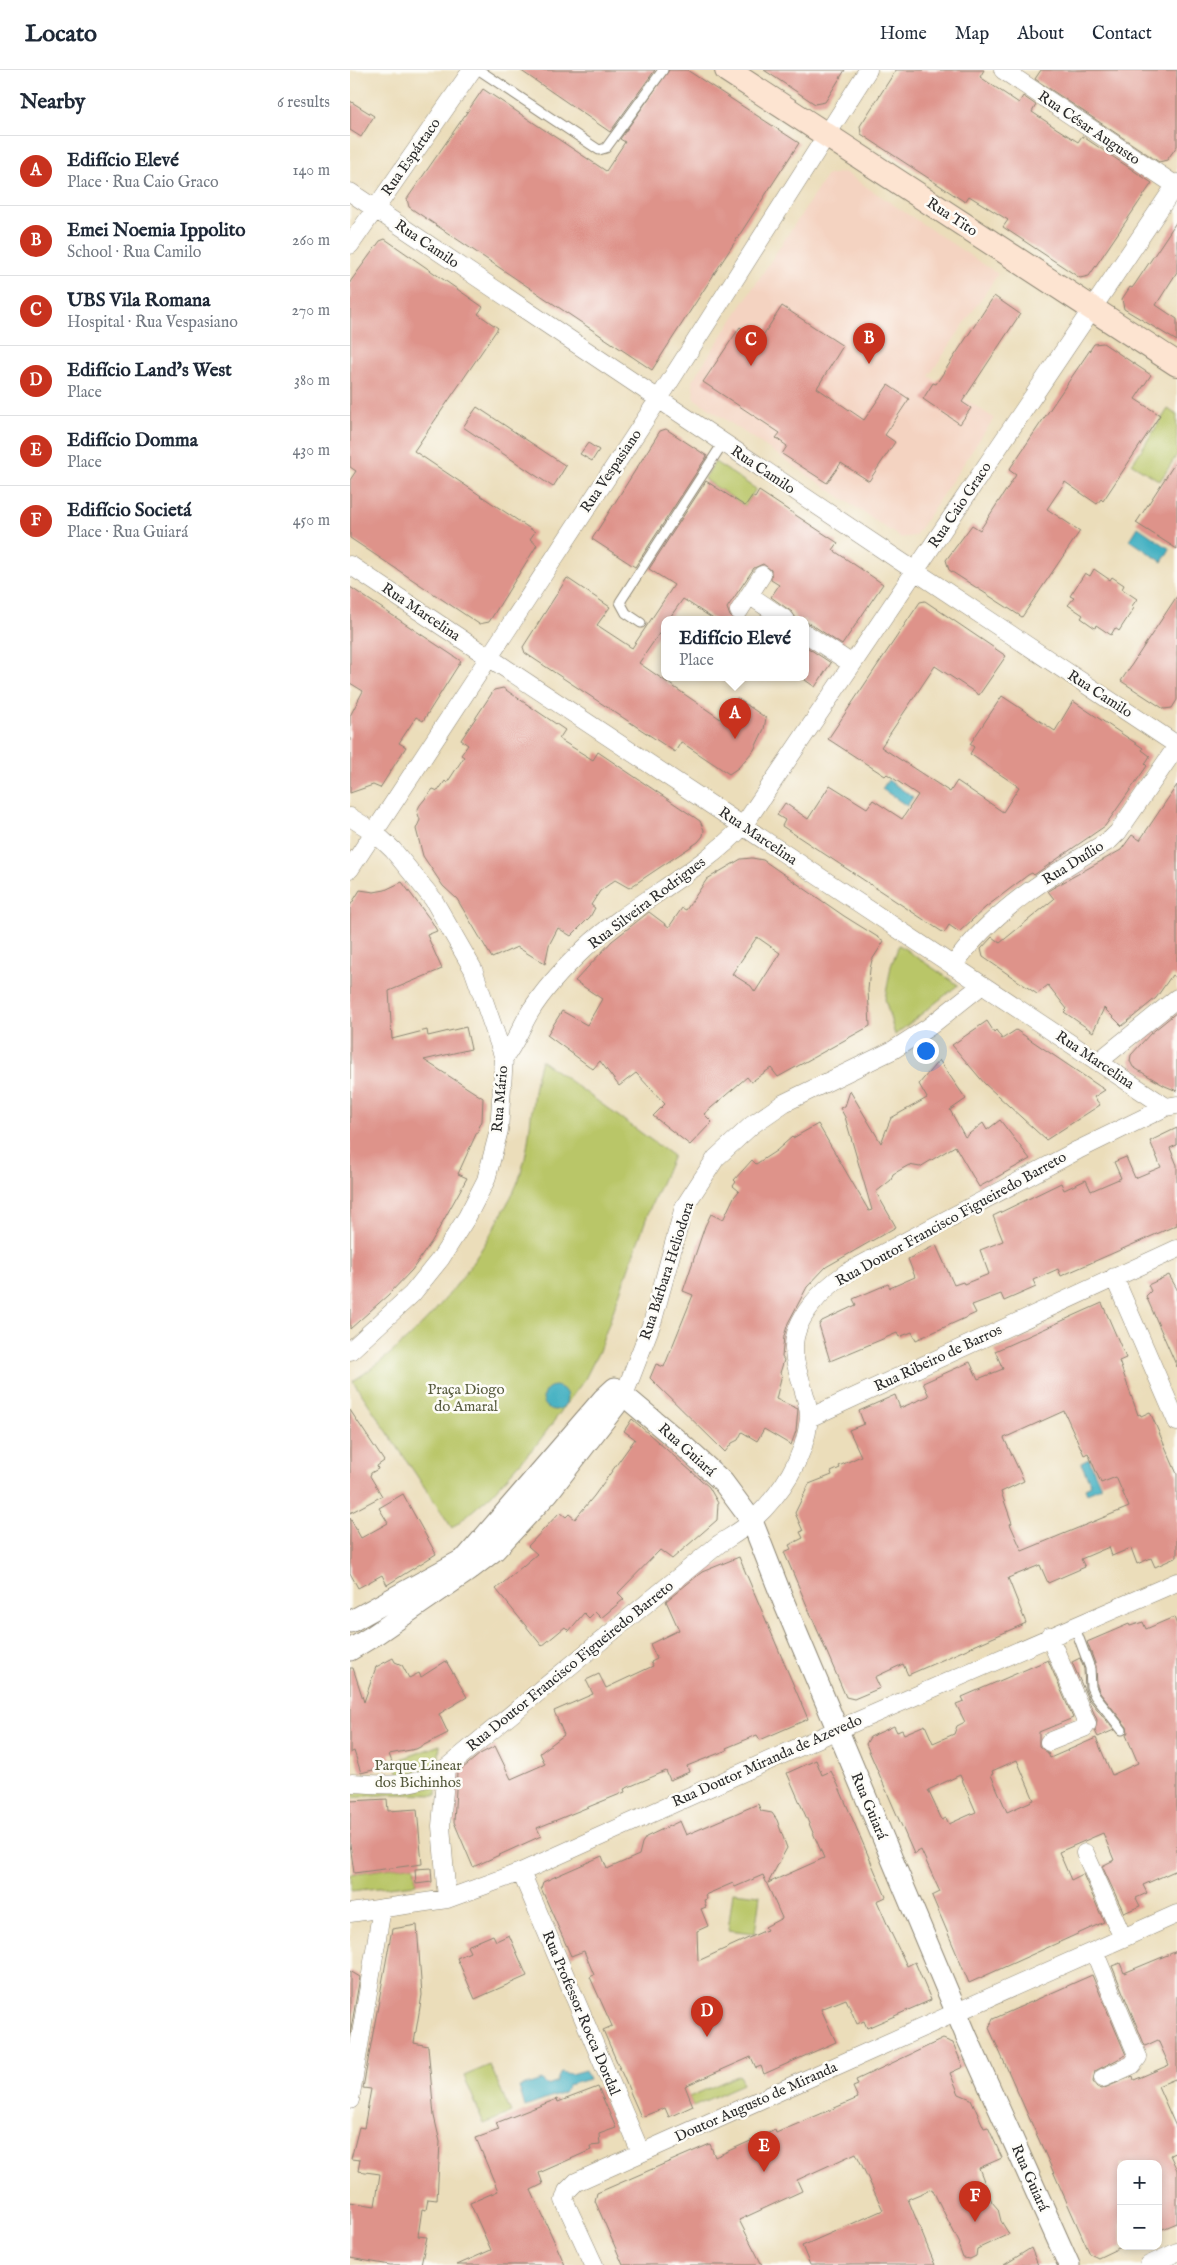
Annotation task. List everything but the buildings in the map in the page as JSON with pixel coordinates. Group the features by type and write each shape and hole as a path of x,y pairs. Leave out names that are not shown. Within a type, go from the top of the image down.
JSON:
{"main road":[{"name":"Rua Tito","path":"727,70 1177,364"}],"street":[{"name":"Rua Espártaco","path":"350,245 472,70"},
{"name":"Rua Vespasiano","path":"350,869 488,656 658,400 868,70"},
{"name":"Rua César Augusto","path":"1002,70 1176,184"},
{"name":"Rua Caio Graco","path":"743,826 1176,184"},
{"name":"Rua Camilo","path":"350,192 1177,746"},
{"name":"Rua Marcelina","path":"350,565 1098,1062 1171,1106"},
{"path":"738,611 762,575"},
{"path":"749,595 780,616"},
{"path":"809,636 852,664"},
{"name":"Rua Duílio","path":"953,966 972,940 1013,902 1110,840 1118,832 1177,746"},
{"name":"Rua Mário","path":"350,817 374,832 405,862 434,899 473,969 504,1058 499,1130 486,1180 467,1217 441,1258 412,1294 350,1351"},
{"name":"Rua Silveira Rodrigues","path":"504,1058 513,1047 531,1011 561,973 585,948 620,919 712,855 743,826"},
{"name":"Rua Bárbara Heliodora","path":"350,1650 469,1570 495,1550 548,1493 623,1387 653,1320 684,1207 716,1158 752,1125 784,1102 893,1050 929,1027 982,985"},
{"path":"1098,1062 1177,998"},
{"name":"Rua Doutor Francisco Figueiredo Barreto","path":"809,1418 794,1348 798,1329 804,1318 812,1305 831,1284 846,1273 1078,1150 1171,1106"},
{"name":"Rua Ribeiro de Barros","path":"809,1418 1177,1249"},
{"path":"1114,1277 1177,1422"},
{"name":"Rua Bárbara Heliodora","path":"350,1622 466,1558 596,1406 623,1387"},
{"name":"Rua Guiará","path":"623,1387 723,1482 752,1521 837,1730 957,2013 1069,2265"},
{"path":"752,1521 794,1470 809,1418"},
{"name":"Rua Doutor Francisco Figueiredo Barreto","path":"352,1783 382,1786 410,1784 434,1775 446,1768 719,1544 752,1521"},
{"name":"Rua Doutor Miranda de Azevedo","path":"350,1913 448,1899 521,1872 1049,1636 1177,1582"},
{"path":"1049,1636 1087,1721 1084,1728 1049,1742"},
{"path":"446,1768 441,1826 448,1899"},
{"path":"1084,1853 1123,1938"},
{"name":"Rua Professor Rocca Dordal","path":"521,1872 641,2153"},
{"path":"350,2100 382,1908"},
{"name":"Doutor Augusto de Miranda","path":"594,2265 564,2200 567,2191 576,2182 1177,1914"},
{"path":"1094,1951 1138,2057 1132,2066 1103,2078"},
{"path":"1149,2265 1177,2252"}],"lane":[{"path":"479,70 599,150 606,148 662,70"},
{"path":"641,623 626,613 620,602 723,443"},
{"path":"1074,1625 1090,1668 1091,1687 1122,1730"}],"shaded area":[{"path":"844,172 998,274 929,376 994,418 915,536 901,538 695,399 692,381 827,175"}],"green space":[{"path":"1168,409 1177,415 1177,455 1160,481 1132,464"},
{"path":"715,462 756,489 745,506 704,479"},
{"path":"899,945 958,985 895,1035 885,999 891,966"},
{"name":"Praça Diogo do Amaral","path":"541,1060 673,1156 650,1208 599,1351 585,1379 537,1444 491,1495 452,1528 353,1381 376,1365 417,1330 453,1289 484,1245 511,1197 521,1173 528,1145 534,1088"},
{"name":"Parque Linear dos Bichinhos","path":"440,1745 436,1795 393,1794 350,1798 350,1777 379,1775 399,1777 396,1761"},
{"path":"414,1865 416,1884 350,1891 350,1874"},
{"path":"733,1892 760,1895 755,1933 728,1930"},
{"path":"490,2065 511,2113 484,2124 464,2076"},
{"path":"739,2075 743,2084 693,2106 689,2097"}],"water":[{"path":"1138,527 1170,549 1162,562 1130,540"},
{"path":"888,780 913,797 907,806 882,789"},
{"path":"555,1386 563,1390 567,1398 563,1406 555,1410 547,1406 543,1398 547,1390"},
{"path":"1089,1459 1101,1487 1087,1493 1085,1488 1091,1485 1081,1463"},
{"path":"585,2070 589,2079 568,2085 564,2093 525,2107 519,2087 542,2080 547,2085 556,2082 561,2072 571,2074"}],"place":[{"name":"Emei Noemia Ippolito","path":"869,364"},
{"name":"UBS Vila Romana","path":"751,366"},
{"name":"Edifício Elevé","path":"735,739"},
{"name":"Edifício Land's West","path":"707,2037"},
{"name":"Edifício Domma","path":"764,2172"},
{"name":"Edifício Societá","path":"975,2222"}]}
